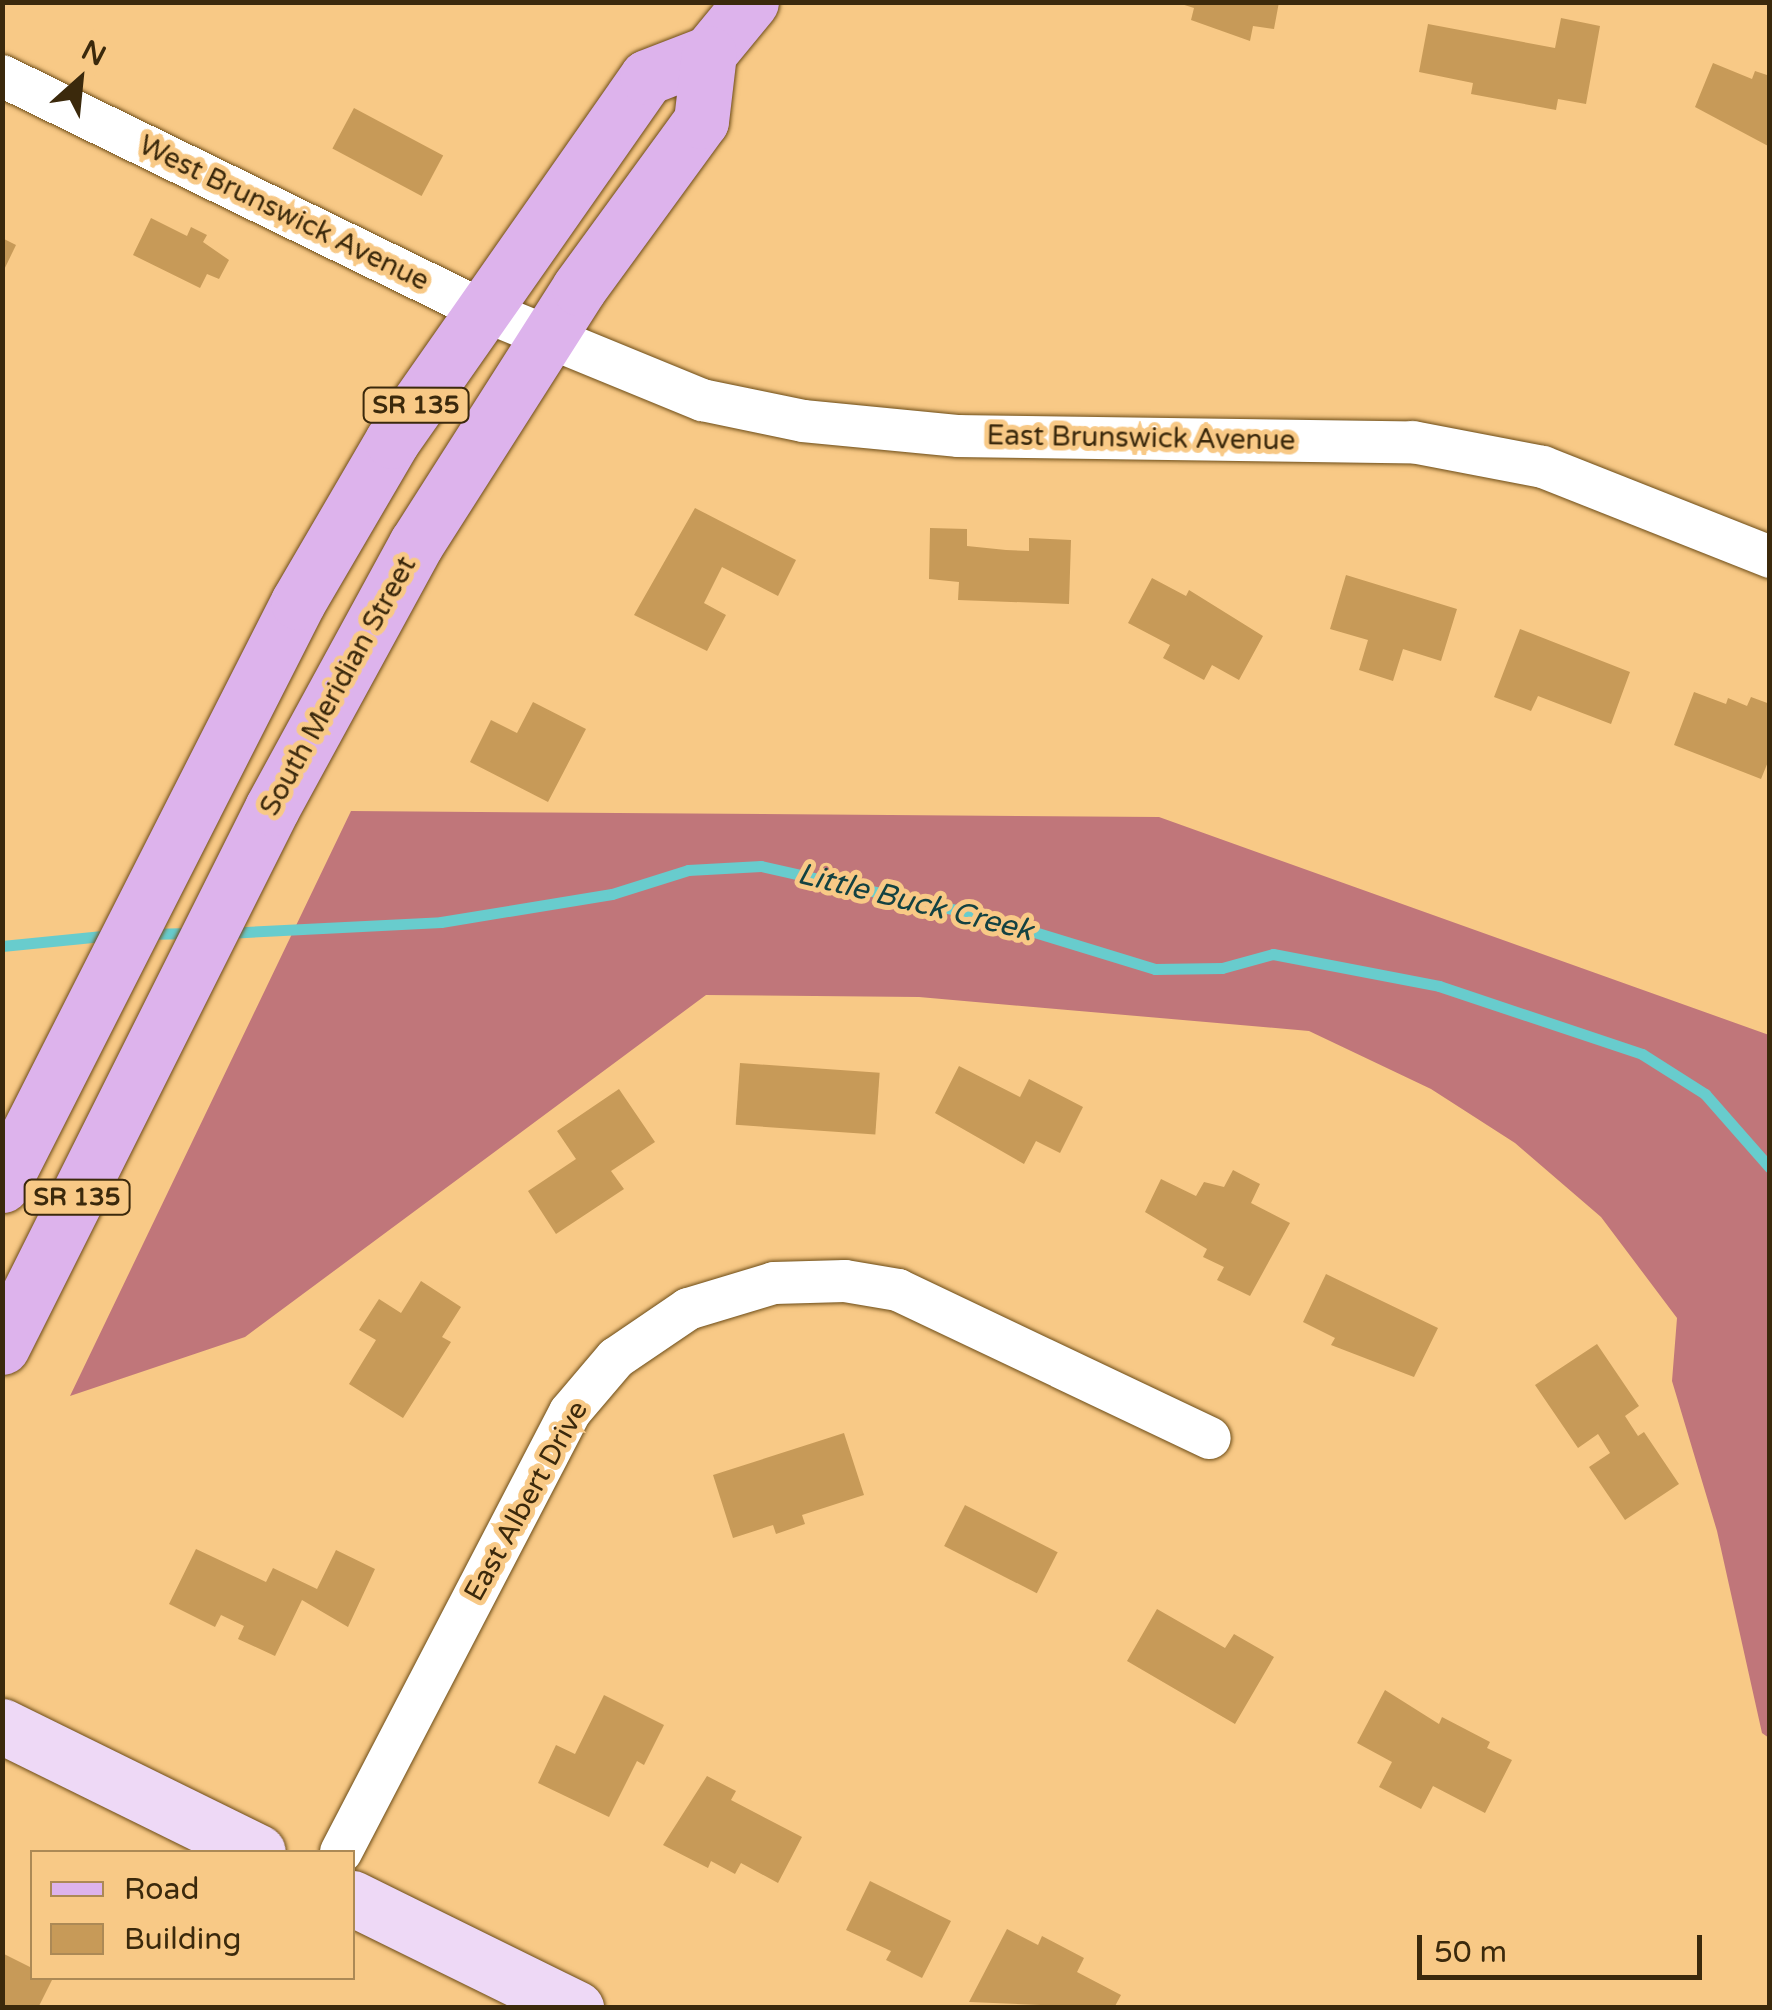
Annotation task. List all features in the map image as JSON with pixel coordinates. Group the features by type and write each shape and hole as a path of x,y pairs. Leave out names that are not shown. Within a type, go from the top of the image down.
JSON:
{"main road":[{"path":"710,53 751,2"},
{"name":"South Meridian Street","path":"2,1186 188,813 346,517 512,323 701,121 710,53 647,77 512,323 408,559 272,808 2,1347"},
{"path":"2,1726 254,1850"},
{"path":"355,1899 576,2008"}],"street":[{"name":"West Brunswick Avenue","path":"2,76 512,323"},
{"name":"East Brunswick Avenue","path":"512,323 702,400 832,425 960,436 1413,442 1488,454 1561,474 1770,557"},
{"name":"East Albert Drive","path":"342,1850 570,1412 616,1358 688,1309 774,1282 845,1281 898,1290 1210,1438"}],"shaded area":[{"path":"351,811 1159,817 1769,1035 1769,1738 1762,1733 1717,1531 1672,1381 1677,1318 1601,1217 1515,1143 1431,1089 1309,1031 919,997 706,995 245,1337 70,1396"}],"building":[{"path":"1175,2 1279,2 1274,29 1253,26 1250,41 1191,20 1194,8"},
{"path":"1561,18 1600,26 1586,104 1558,99 1556,110 1471,94 1473,83 1419,72 1428,24 1555,48"},
{"path":"1713,63 1752,79 1755,71 1770,76 1770,147 1695,107"},
{"path":"354,108 443,155 422,196 332,149"},
{"path":"151,218 187,236 191,227 207,235 203,242 229,260 219,279 207,274 200,288 133,255"},
{"path":"2,238 16,245 2,274"},
{"path":"695,508 796,560 778,596 722,567 704,603 726,615 707,651 634,615"},
{"path":"930,528 967,529 967,546 1006,550 1029,551 1029,538 1071,540 1069,604 958,600 959,582 929,579"},
{"path":"1346,575 1457,609 1441,661 1403,649 1393,681 1359,670 1368,640 1330,629"},
{"path":"1152,578 1186,596 1189,590 1263,636 1239,680 1212,665 1204,680 1163,658 1170,645 1128,623"},
{"path":"1520,629 1630,672 1611,724 1538,696 1531,711 1494,697"},
{"path":"1694,692 1726,704 1728,698 1747,706 1751,697 1770,704 1770,757 1761,779 1674,745"},
{"path":"533,702 586,729 548,802 470,762 491,720 517,733"},
{"path":"740,1063 880,1073 875,1135 736,1125"},
{"path":"959,1066 1020,1097 1029,1079 1083,1107 1060,1153 1036,1141 1024,1164 935,1113"},
{"path":"619,1089 655,1142 611,1171 624,1189 556,1234 528,1191 576,1159 557,1131"},
{"path":"1233,1170 1260,1184 1251,1203 1290,1223 1250,1296 1217,1280 1224,1267 1203,1257 1207,1249 1145,1212 1161,1179 1196,1196 1204,1182 1224,1187"},
{"path":"1326,1274 1438,1328 1414,1377 1331,1345 1335,1338 1303,1322"},
{"path":"421,1281 461,1307 442,1337 451,1342 403,1418 349,1384 376,1340 359,1330 379,1299 401,1313"},
{"path":"1597,1344 1639,1406 1625,1416 1638,1436 1644,1432 1679,1484 1625,1520 1589,1467 1610,1453 1598,1434 1578,1448 1535,1385"},
{"path":"844,1433 864,1495 802,1515 805,1524 776,1534 773,1525 733,1538 713,1475"},
{"path":"965,1505 1058,1552 1037,1593 944,1546"},
{"path":"196,1549 266,1582 273,1568 317,1589 336,1550 375,1569 348,1627 302,1600 275,1656 238,1639 244,1626 221,1615 215,1627 169,1604"},
{"path":"1157,1609 1225,1648 1234,1634 1274,1657 1235,1724 1127,1661"},
{"path":"1385,1690 1439,1724 1442,1717 1490,1742 1487,1748 1512,1760 1485,1813 1433,1786 1421,1809 1379,1787 1392,1762 1357,1743"},
{"path":"604,1695 664,1725 644,1765 637,1761 609,1817 538,1783 556,1745 575,1754"},
{"path":"707,1776 736,1791 731,1800 802,1837 778,1883 741,1863 735,1874 711,1861 708,1868 663,1845"},
{"path":"870,1881 951,1921 922,1978 886,1960 891,1951 846,1930"},
{"path":"1007,1929 1038,1945 1042,1936 1084,1958 1077,1972 1121,1995 1114,2008 969,2002"},
{"path":"2,1953 30,1967 30,1980 52,1980 38,2008 2,2008"}],"waterway":[{"name":"Little Buck Creek","path":"226,933 441,922 612,894 688,870 761,866 982,916 1155,969 1222,968 1273,954 1439,986 1642,1054 1705,1094 1770,1168"},
{"name":"Little Buck Creek","path":"146,934 192,933"},
{"path":"2,946 112,935"}]}
